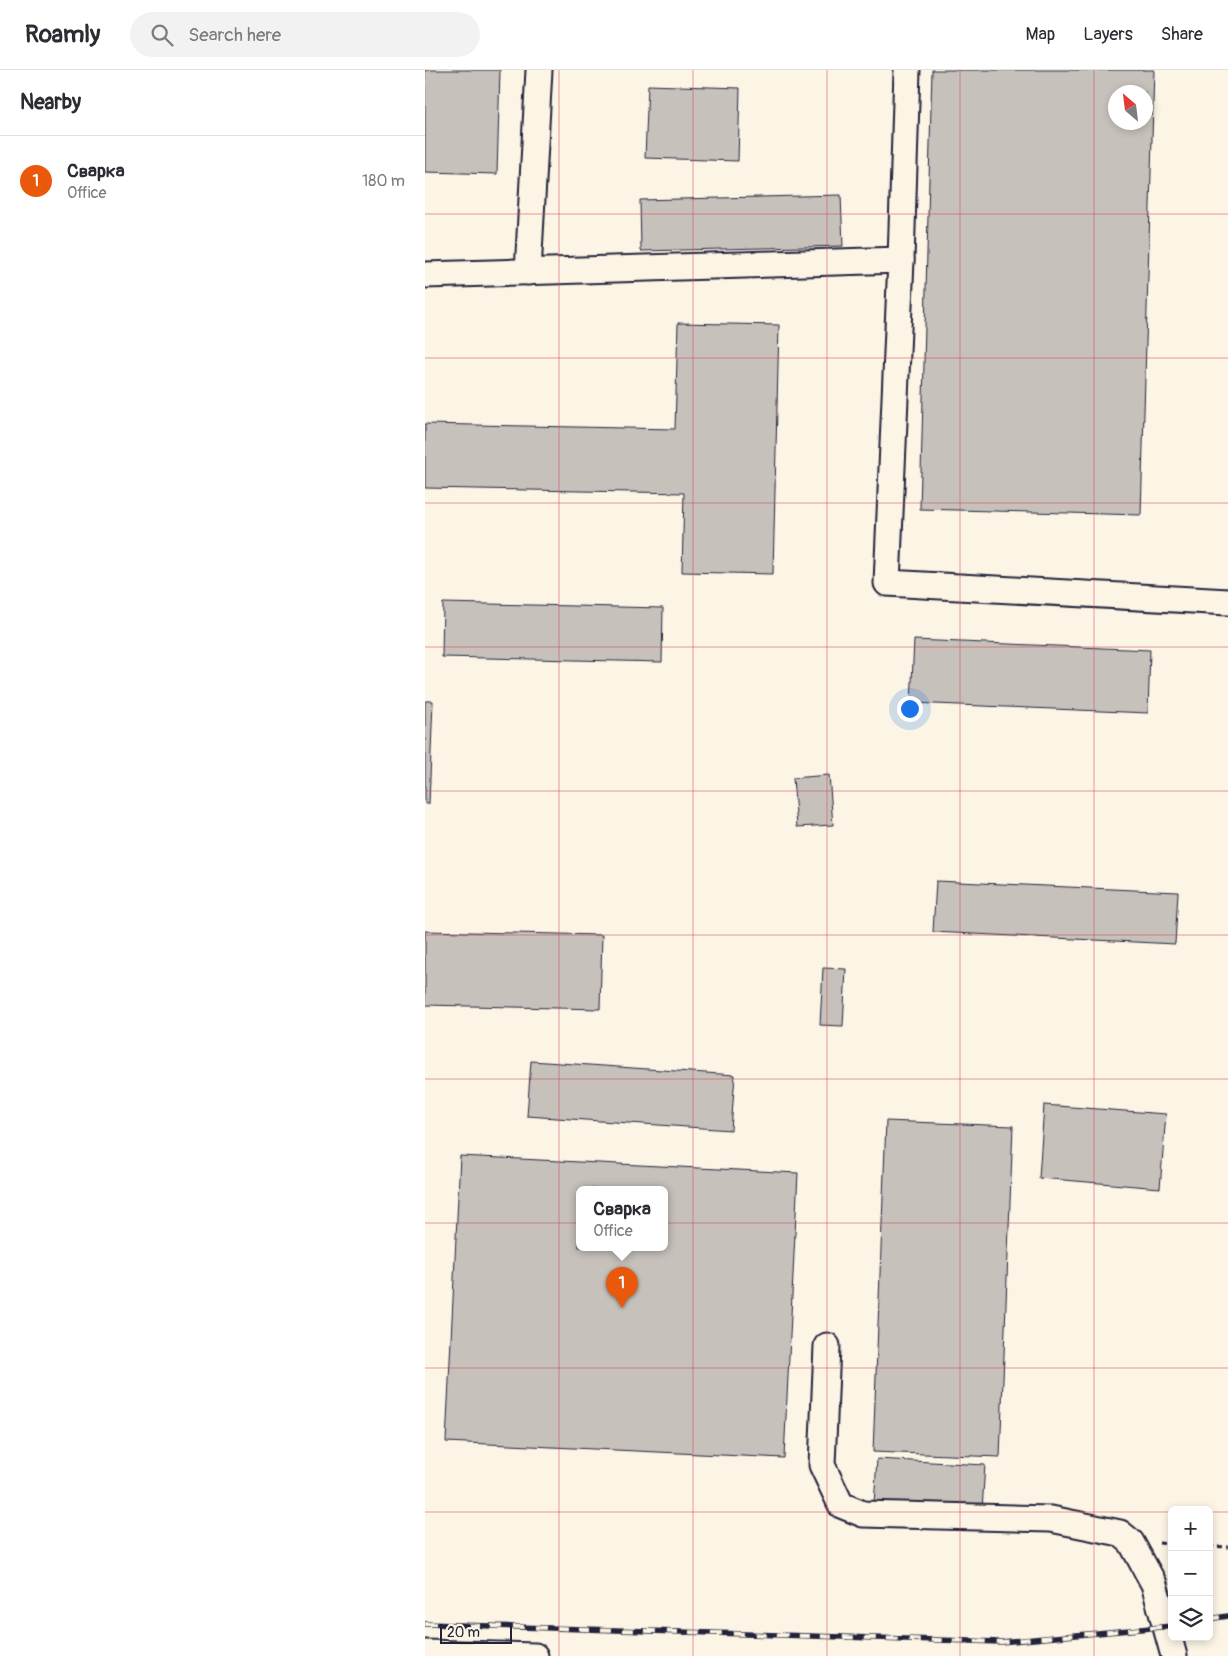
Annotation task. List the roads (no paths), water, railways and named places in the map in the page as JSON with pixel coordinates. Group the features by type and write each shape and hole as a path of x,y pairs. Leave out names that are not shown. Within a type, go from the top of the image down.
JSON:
{"lane":[{"path":"528,272 539,70"},
{"path":"907,70 887,583 1228,602"},
{"path":"425,276 901,260"},
{"path":"827,1346 822,1465 841,1505 863,1514 1051,1519 1120,1533 1131,1542 1154,1584 1174,1656"},
{"path":"425,1653 535,1656"}],"railway":[{"path":"1213,1618 1228,1616"},
{"path":"425,1624 1001,1642 1168,1626"}],"place":[{"name":"Сварка","path":"622,1308"}]}
